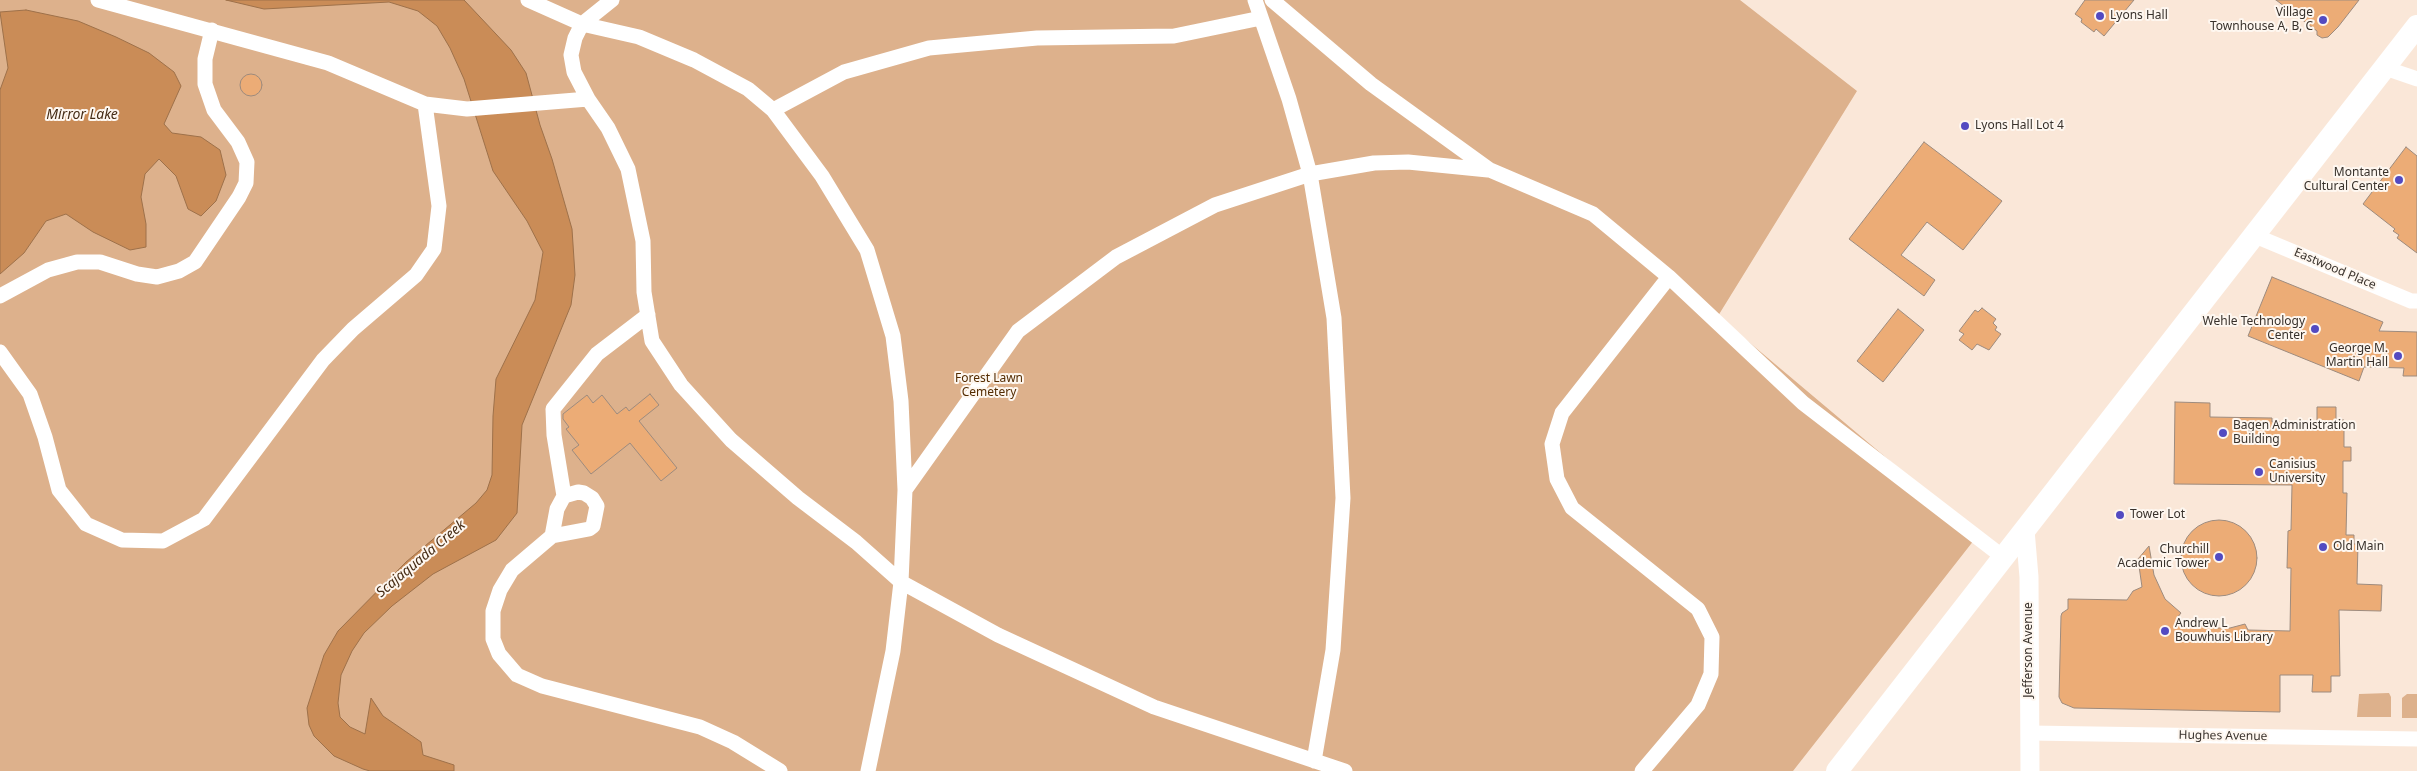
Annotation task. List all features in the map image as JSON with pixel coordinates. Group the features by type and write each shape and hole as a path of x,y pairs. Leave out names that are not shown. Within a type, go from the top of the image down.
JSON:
{"main road":[{"path":"1838,771 2417,26"}],"street":[{"path":"98,0 328,63 425,104 467,108 588,99"},
{"path":"528,0 582,24 639,38 694,60 748,89 773,110 822,176 868,250 894,336 901,401 905,490 901,582 894,651 868,771"},
{"path":"612,0 582,24 575,38 571,55 574,72 588,99 608,128 628,169 643,242 644,292 652,341 676,378 731,440 798,498 856,542 901,582 998,635 1154,707 1345,771"},
{"path":"1255,0 1289,99 1310,174 1334,318 1343,498 1333,650 1314,761"},
{"path":"1272,0 1370,84 1490,170 1593,214 1669,277 1802,403 2003,557"},
{"path":"773,110 844,72 929,48 1037,38 1174,36 1261,18"},
{"path":"0,296 48,270 77,262 100,262 138,274 157,277 179,271 195,262 239,197 246,183 247,162 238,142 214,110 205,84 205,59 212,30"},
{"path":"2385,68 2417,79"},
{"path":"0,352 30,394 45,437 59,490 86,524 122,540 164,541 204,519 323,360 353,329 416,275 434,249 439,206 425,104"},
{"path":"905,490 1018,331 1116,257 1215,205 1310,174 1374,163 1408,162 1490,170"},
{"name":"Eastwood Place","path":"2253,235 2411,301 2417,301"},
{"path":"1642,771 1698,705 1711,674 1712,637 1698,609 1572,508 1557,480 1552,444 1562,413 1669,277"},
{"path":"552,536 557,509 564,496 554,434 553,409 597,354 648,315"},
{"path":"564,496 578,492 592,498 597,506 595,523 589,529 552,536 512,570 500,590 493,611 493,639 499,654 517,675 542,686 700,727 733,742 780,771"},
{"name":"Jefferson Avenue","path":"2025,530 2029,577 2030,771"},
{"name":"Hughes Avenue","path":"2030,733 2417,739"}],"green space":[{"name":"Forest Lawn Cemetery","path":"0,0 1740,0 1857,91 1718,316 1978,535 1793,771 0,771"},
{"path":"2389,693 2391,697 2391,717 2357,717 2359,694"},
{"path":"2407,694 2417,694 2417,718 2402,718 2402,698"}],"water":[{"name":"Scajaquada Creek","path":"226,0 464,0 511,50 526,73 540,125 552,159 572,229 575,275 571,305 522,425 517,513 496,540 433,574 392,606 364,633 352,651 341,675 338,703 340,717 350,727 365,734 371,698 383,716 421,742 423,755 454,765 454,771 370,771 363,769 334,756 314,736 309,725 307,708 324,655 338,631 406,562 476,503 487,490 492,475 496,379 535,300 543,252 527,221 493,171 464,79 450,48 437,26 418,11 389,2 264,9"},
{"name":"Mirror Lake","path":"26,10 78,21 149,53 174,72 181,86 164,124 172,133 201,137 220,150 226,175 216,201 201,216 188,209 176,176 159,159 145,174 141,197 146,224 146,247 130,250 93,232 66,214 46,221 24,253 0,274 0,90 8,68 0,12"}],"building":[{"name":"Lyons Hall","path":"2085,0 2134,0 2104,36 2096,29 2094,32 2081,22 2082,19 2075,14"},
{"name":"Village Townhouse A, B, C","path":"2276,0 2359,0 2338,27 2328,37 2322,38 2317,35 2317,31"},
{"path":"251,74 259,77 262,85 259,93 251,96 243,93 240,85 243,77"},
{"path":"1924,142 2002,201 1963,250 1927,222 1901,255 1935,280 1924,296 1849,239"},
{"name":"Montante Cultural Center","path":"2406,147 2417,156 2417,253 2397,238 2399,235 2393,231 2395,229 2363,204"},
{"name":"Wehle Technology Center","path":"2272,277 2383,322 2379,331 2417,332 2417,376 2403,376 2404,368 2364,367 2359,381 2248,336"},
{"path":"1982,308 1996,319 1993,323 1997,327 1995,330 2001,334 1989,350 1977,344 1972,350 1959,340 1964,334 1959,331 1975,310 1978,312"},
{"path":"1898,309 1924,330 1883,382 1857,361"},
{"path":"650,394 659,405 639,421 677,468 661,481 630,443 591,474 572,450 579,445 566,429 569,427 563,419 563,414 587,395 593,403 602,395 617,414 626,407 629,411"},
{"path":"2175,402 2210,403 2210,417 2272,418 2272,422 2317,422 2317,407 2336,407 2336,420 2344,420 2344,447 2351,447 2351,461 2343,461 2343,493 2347,493 2346,535 2354,535 2354,544 2358,544 2357,584 2382,585 2381,611 2339,610 2340,676 2331,676 2331,692 2312,692 2313,675 2280,675 2280,712 2074,708 2062,703 2059,697 2061,616 2068,609 2068,599 2127,600 2133,591 2142,587 2138,559 2149,546 2154,575 2165,599 2181,613 2177,618 2201,626 2215,628 2230,628 2245,624 2248,630 2290,631 2291,568 2287,568 2288,531 2291,530 2292,485 2174,484"},
{"name":"Churchill Academic Tower","path":"2219,520 2234,523 2246,531 2254,543 2257,558 2254,573 2246,585 2234,593 2219,596 2204,593 2192,585 2184,573 2181,558 2184,543 2192,531 2204,523"}],"place":[{"name":"Lyons Hall","path":"2100,16"},
{"name":"Village Townhouse A, B, C","path":"2323,20"},
{"name":"Lyons Hall Lot 4","path":"1965,126"},
{"name":"Montante Cultural Center","path":"2399,180"},
{"name":"Wehle Technology Center","path":"2315,329"},
{"name":"George M. Martin Hall","path":"2398,356"},
{"name":"Bagen Administration Building","path":"2223,433"},
{"name":"Canisius University","path":"2259,472"},
{"name":"Tower Lot","path":"2120,515"},
{"name":"Old Main","path":"2323,547"},
{"name":"Churchill Academic Tower","path":"2219,557"},
{"name":"Andrew L Bouwhuis Library","path":"2165,631"}]}
